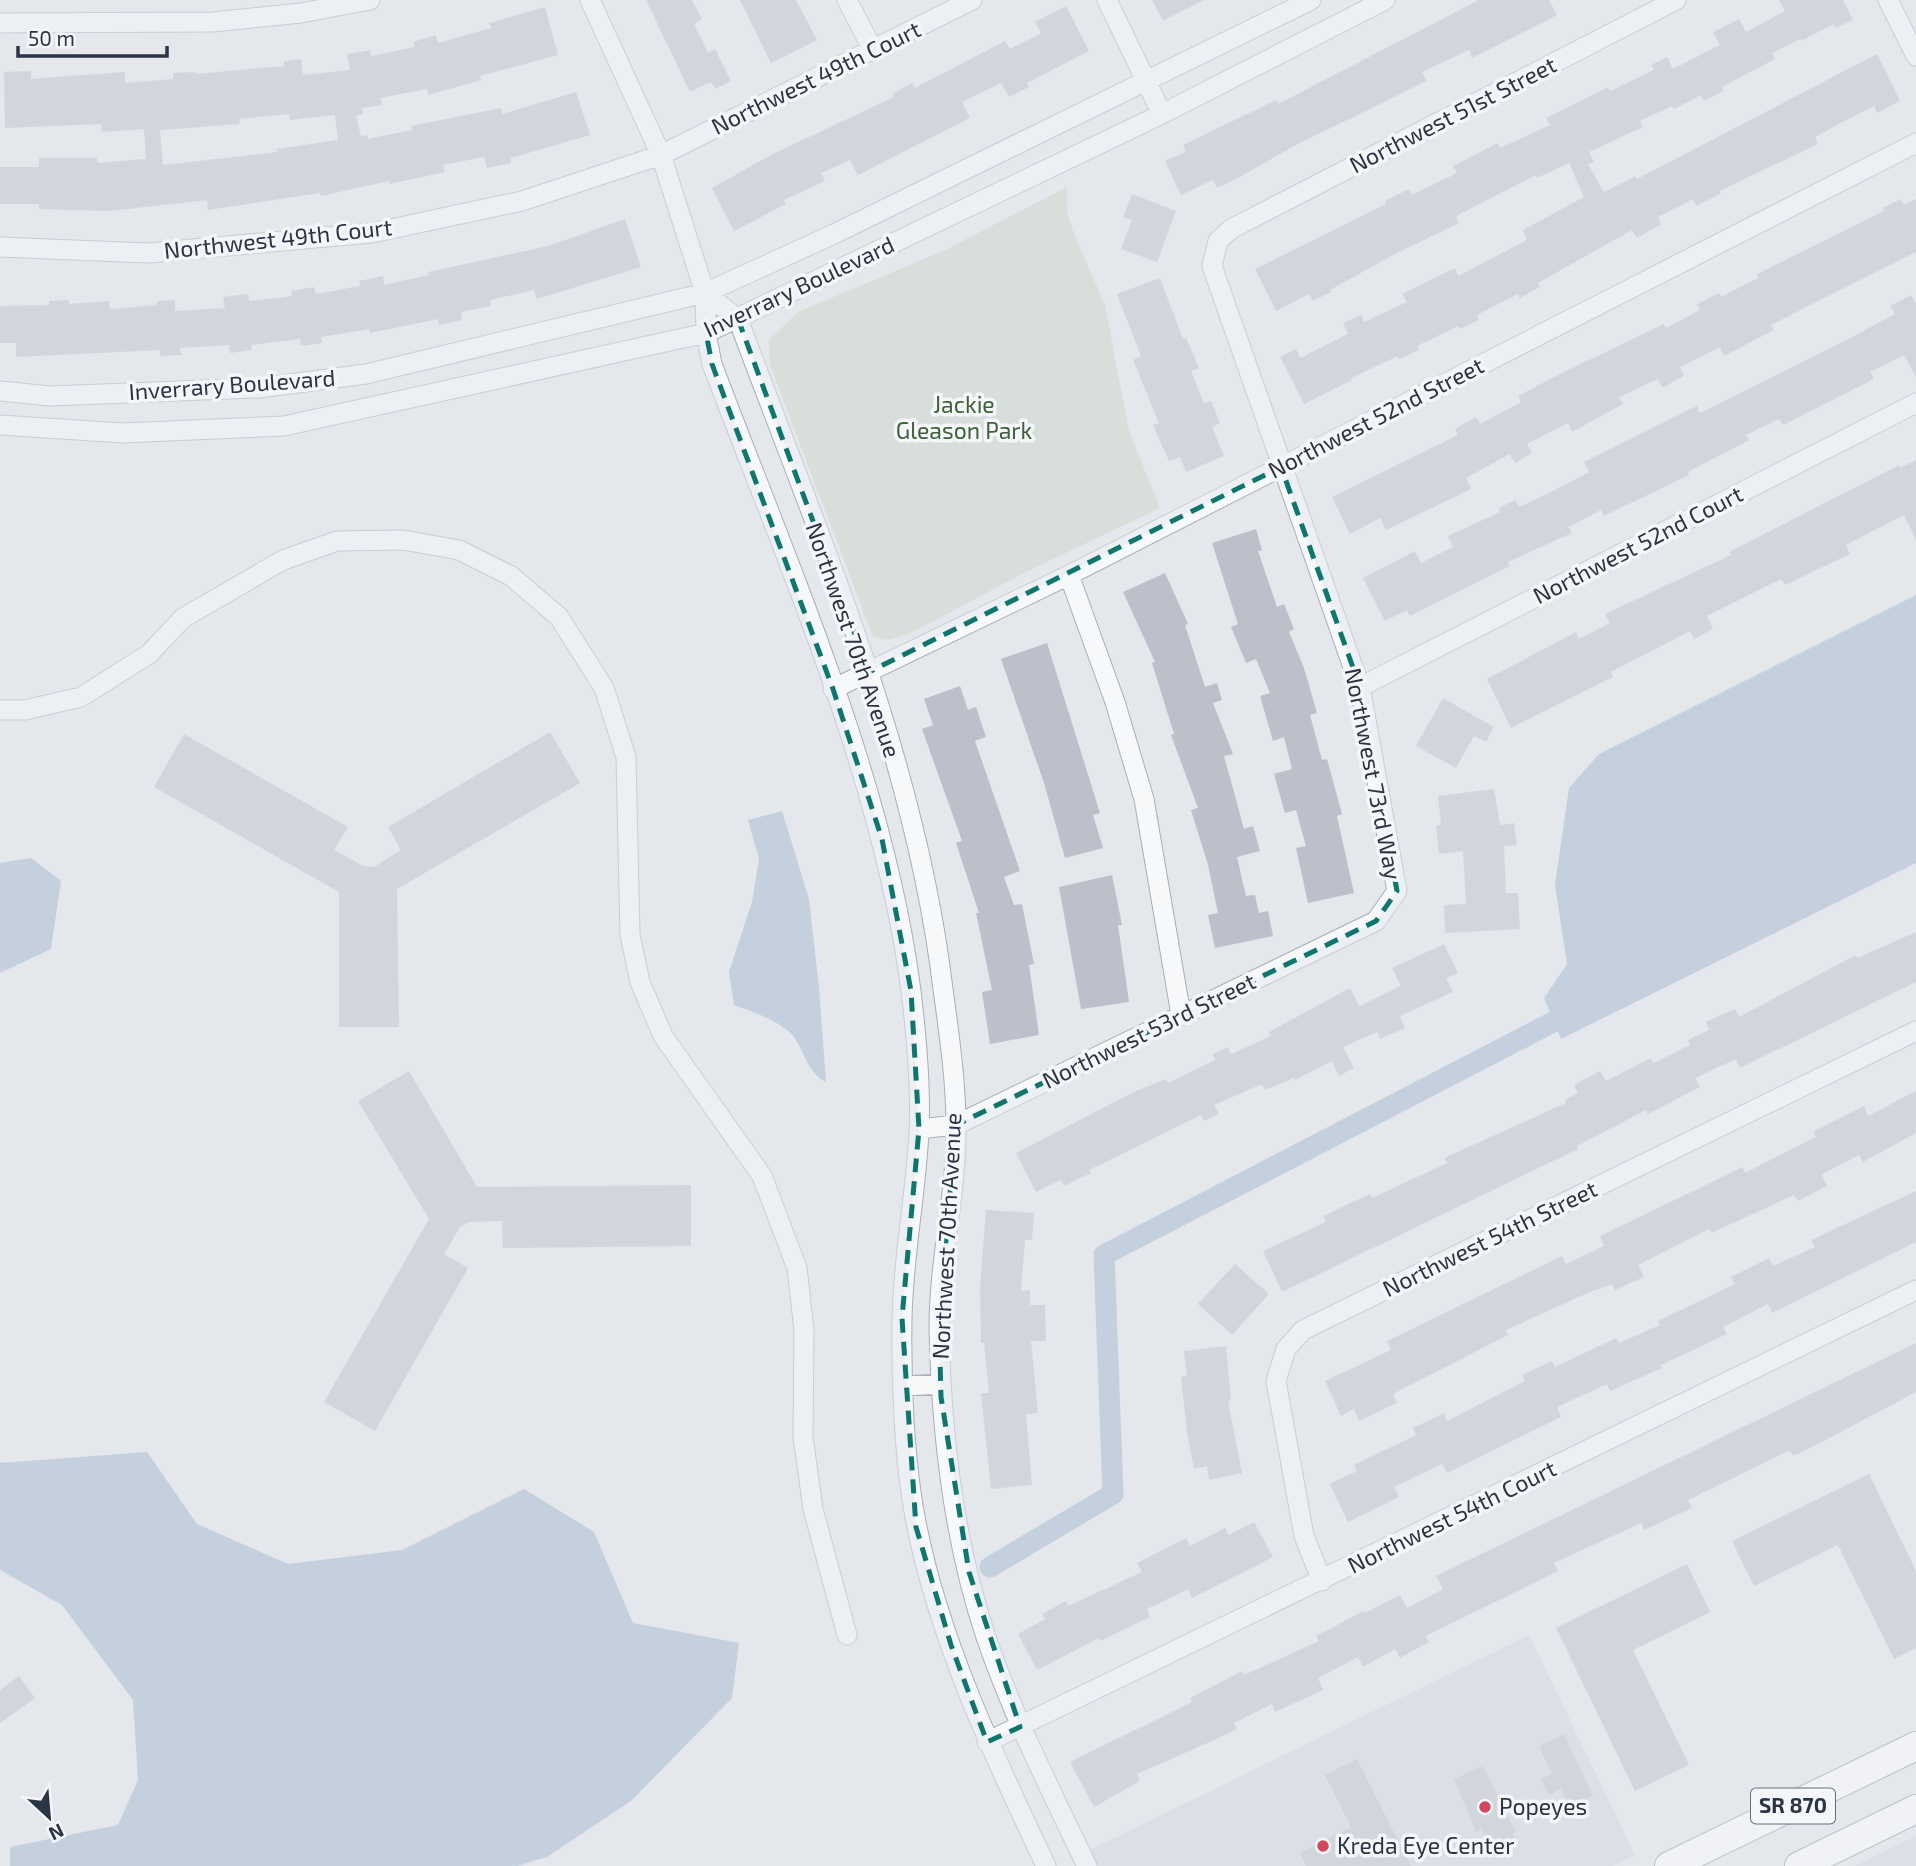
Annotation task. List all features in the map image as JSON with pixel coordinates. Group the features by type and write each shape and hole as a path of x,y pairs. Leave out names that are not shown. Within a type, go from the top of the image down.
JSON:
{"highway":[{"name":"SR 870","path":"1669,1866 1916,1746"},
{"name":"SR 870","path":"1799,1866 1916,1809"}],"street":[{"path":"0,23 213,22 301,13 370,0"},
{"name":"Northwest 70th Avenue","path":"590,0 661,155 705,293 706,333 712,364 833,689 882,839 911,991 919,1129 902,1318 910,1490 916,1527 951,1646 987,1742 1046,1866"},
{"path":"848,0 873,50"},
{"name":"Northwest 49th Court","path":"0,247 148,253 372,233 522,201 661,155 972,0"},
{"path":"1107,0 1162,114"},
{"name":"Inverrary Boulevard","path":"0,391 50,396 260,388 366,374 705,293 789,256 1147,83 1311,0"},
{"name":"Inverrary Boulevard","path":"0,425 123,433 284,426 706,333 1162,114 1385,0"},
{"name":"Northwest 51st Street","path":"1231,229 1676,0"},
{"path":"1888,0 1916,56"},
{"name":"Northwest 52nd Street","path":"833,689 1069,575 1916,143"},
{"name":"Northwest 73rd Way","path":"1231,229 1218,241 1212,265 1360,687 1397,891 1376,921"},
{"path":"705,293 738,319"},
{"name":"Northwest 70th Avenue","path":"738,319 869,672 914,831 943,985 957,1125 939,1320 941,1384 952,1482 969,1572 985,1634 1020,1727 1087,1866"},
{"name":"Northwest 52nd Court","path":"1360,687 1916,403"},
{"path":"0,710 25,710 81,697 149,654 183,618 283,560 337,541 404,540 459,550 511,576 559,617 604,688 626,757 629,935 640,982 663,1036 762,1176 797,1268 804,1330 803,1437 813,1508 847,1635"},
{"path":"1069,575 1115,702 1144,799 1181,1015"},
{"name":"Northwest 53rd Street","path":"919,1129 957,1125 1376,921"},
{"name":"Northwest 54th Street","path":"1322,1581 1304,1536 1276,1381 1286,1349 1303,1330 1916,1031"},
{"name":"Northwest 54th Court","path":"987,1742 1916,1290"},
{"path":"905,1386 941,1384"}],"highlighted area":[{"path":"738,319 869,672 1281,467 1360,687 1397,891 1376,921 956,1125 939,1320 941,1397 969,1572 1020,1727 987,1742 951,1645 916,1527 902,1318 919,1129 911,991 882,839 833,689 712,364 706,333"}],"shaded area":[{"path":"1529,1635 1635,1855 1613,1866 1098,1866 1090,1850"},
{"path":"1916,1836 1916,1866 1855,1866"}],"green space":[{"name":"Jackie Gleason Park","path":"1067,187 1067,211 1073,231 1105,305 1129,431 1160,508 1024,573 913,632 890,640 873,637 770,365 769,340 798,312 945,250"}],"water":[{"path":"1916,595 1916,863 1561,1039 1544,998 1567,964 1555,885 1569,788 1599,754"},
{"path":"782,811 809,899 826,1082 811,1068 798,1043 788,1031 766,1018 734,1005 729,972 752,902 759,859 748,820"},
{"path":"31,858 61,881 51,949 0,973 0,863"},
{"path":"147,1452 197,1524 288,1564 402,1550 524,1489 594,1532 633,1623 739,1643 732,1698 631,1801 547,1857 517,1866 10,1866 10,1847 118,1825 138,1780 133,1700 62,1605 0,1570 0,1463"}],"building":[{"path":"646,0 692,0 702,19 694,24 708,53 715,49 731,81 715,89 711,82 690,92"},
{"path":"740,0 796,0 817,40 771,63"},
{"path":"1152,0 1204,0 1163,21"},
{"path":"1479,0 1549,0 1557,15 1472,58 1469,50 1422,72 1427,81 1298,144 1236,179 1217,188 1213,180 1181,195 1165,161 1186,152 1183,145 1276,100 1278,104"},
{"path":"1779,0 1843,0 1853,20 1836,28 1834,24 1772,53 1775,59 1722,87 1724,91 1704,101 1701,95 1674,109 1672,106 1640,121 1643,127 1589,152 1594,162 1588,164 1604,192 1635,176 1637,179 1877,54 1900,101 1877,113 1874,106 1815,137 1818,144 1719,191 1721,194 1696,206 1693,199 1658,217 1661,224 1637,238 1632,230 1538,283 1540,287 1520,298 1518,294 1477,315 1479,320 1460,329 1458,326 1417,346 1419,350 1399,359 1398,356 1351,378 1352,380 1304,404 1280,357 1296,349 1300,358 1348,334 1343,323 1361,315 1364,322 1407,302 1402,294 1455,268 1458,276 1527,240 1523,230 1584,197 1569,163 1537,178 1536,175 1456,216 1459,223 1393,255 1330,290 1331,292 1313,301 1309,294 1276,311 1255,269 1386,204 1385,201 1409,189 1412,195 1457,173 1453,166 1498,143 1500,148 1550,125 1546,118 1608,87 1610,91 1654,70 1651,65 1667,57 1673,69 1720,45 1713,32 1739,19 1746,32 1785,11"},
{"path":"1066,6 1089,51 1027,83 1029,87 1009,97 1001,83 962,102 970,118 858,175 850,160 821,173 825,181 784,200 786,204 734,231 712,188 773,154 894,97 892,94 912,83 915,88 1005,41 1010,49 1041,33 1035,22"},
{"path":"545,7 558,55 480,76 481,80 428,95 427,89 380,98 382,105 362,108 363,114 356,116 361,136 368,135 368,139 412,130 411,126 501,108 502,114 576,92 590,135 511,158 511,163 487,168 484,157 443,165 445,172 389,184 389,181 321,196 320,193 208,210 207,200 110,211 39,209 39,204 0,204 0,167 39,167 39,158 97,158 97,163 146,159 144,129 102,132 101,124 5,128 4,72 31,71 31,79 125,72 125,83 173,79 173,73 196,74 284,66 284,61 301,59 303,75 350,70 347,54 370,50 371,56 415,47 413,42 436,35 438,43 491,28 489,23","holes":["289,114 290,120 335,115 338,140 276,149 277,152 163,165 160,130 240,124 239,119"]},
{"path":"1132,194 1176,211 1157,262 1121,249 1132,220 1123,217"},
{"path":"1901,199 1904,205 1916,199 1916,252 1771,325 1774,330 1724,356 1720,347 1680,367 1684,376 1662,388 1658,379 1619,397 1623,404 1572,432 1568,423 1527,444 1532,453 1515,463 1510,454 1466,478 1471,489 1386,530 1380,518 1350,534 1332,497 1458,435 1455,429 1476,417 1480,424 1521,402 1518,396 1564,372 1664,324 1666,328 1700,310 1697,304 1719,293 1721,297 1758,278 1757,274 1884,211 1883,208"},
{"path":"625,219 641,267 537,299 534,290 490,300 491,306 461,312 462,320 439,325 438,319 370,333 369,329 321,337 322,343 301,346 300,339 251,345 252,350 230,353 229,345 180,348 181,355 160,356 160,350 16,357 16,343 0,343 0,306 49,305 49,301 69,300 69,304 109,301 110,309 157,305 157,301 175,300 175,311 225,308 223,297 248,294 249,301 292,296 291,291 314,287 316,294 360,286 359,281 383,276 384,285 429,275 428,272 548,246"},
{"path":"1160,278 1183,339 1186,338 1199,368 1191,371 1204,403 1211,401 1220,423 1212,427 1224,456 1186,472 1180,457 1169,461 1153,425 1159,423 1133,360 1141,356 1117,294"},
{"path":"1911,295 1916,304 1916,377 1904,355 1870,372 1874,379 1783,425 1779,419 1746,435 1749,440 1688,472 1689,475 1604,516 1601,510 1568,527 1572,533 1508,562 1510,566 1410,616 1407,610 1385,621 1363,578 1415,551 1421,563 1453,547 1448,536 1500,512 1499,508 1515,500 1519,507 1551,492 1589,472 1584,462 1697,406 1700,413 1852,337 1895,314 1890,306"},
{"path":"1916,460 1916,540 1904,515 1846,545 1850,554 1785,585 1781,579 1707,616 1713,629 1694,639 1690,631 1611,672 1613,677 1511,728 1487,679 1576,632 1579,639 1610,623 1605,614 1731,555 1729,552 1899,465 1900,468"},
{"path":"1256,529 1262,550 1258,551 1277,607 1284,604 1294,629 1289,632 1304,668 1317,713 1310,715 1322,760 1327,759 1342,814 1337,816 1354,893 1308,903 1296,848 1306,846 1296,810 1285,813 1274,774 1292,769 1284,737 1273,741 1260,696 1270,693 1256,659 1246,663 1231,627 1238,624 1212,543"},
{"path":"1165,573 1188,624 1185,625 1205,687 1217,683 1222,700 1213,703 1233,754 1224,756 1244,829 1253,826 1260,851 1237,857 1246,896 1255,895 1259,913 1268,911 1273,936 1215,948 1208,915 1218,913 1208,865 1191,810 1198,808 1171,735 1174,734 1152,663 1155,662 1123,592"},
{"path":"1047,643 1100,813 1093,815 1103,848 1065,858 1044,783 1001,659"},
{"path":"960,686 968,710 976,707 986,737 975,741 1020,871 1004,877 1014,905 1022,904 1034,964 1029,965 1039,1035 990,1044 982,992 992,990 976,913 979,913 956,843 962,841 922,729 933,725 924,699"},
{"path":"1443,698 1494,727 1486,742 1474,736 1456,768 1416,746"},
{"path":"550,732 580,783 397,889 399,1027 339,1027 339,892 154,787 184,734 348,827 334,850 363,866 374,867 401,850 388,827"},
{"path":"1494,789 1500,825 1514,823 1517,845 1504,846 1506,893 1518,893 1520,929 1445,933 1444,905 1466,904 1463,851 1439,854 1436,826 1441,825 1438,796"},
{"path":"1112,875 1122,925 1118,925 1129,1002 1081,1009 1059,887"},
{"path":"1916,932 1916,982 1740,1068 1736,1059 1695,1078 1700,1087 1648,1114 1646,1110 1577,1146 1578,1149 1282,1292 1263,1251 1326,1222 1323,1216 1370,1194 1372,1198 1447,1163 1444,1158 1566,1103 1565,1100 1578,1093 1574,1085 1600,1071 1606,1081 1651,1058 1653,1063 1690,1045 1688,1040 1709,1030 1706,1022 1735,1009 1739,1017 1856,955 1857,958"},
{"path":"1444,944 1458,973 1446,978 1453,992 1400,1016 1405,1028 1380,1039 1377,1032 1343,1047 1354,1068 1339,1076 1332,1061 1295,1080 1294,1078 1265,1090 1262,1084 1214,1105 1219,1114 1204,1121 1201,1115 1089,1170 1091,1173 1064,1186 1061,1180 1036,1192 1016,1153 1136,1091 1166,1079 1168,1083 1215,1060 1213,1054 1228,1047 1231,1054 1271,1036 1269,1032 1350,988 1359,1006 1401,986 1392,968"},
{"path":"409,1071 477,1187 691,1185 691,1246 503,1248 502,1221 469,1222 460,1227 444,1254 468,1268 375,1431 324,1402 429,1219 358,1101"},
{"path":"1916,1091 1916,1133 1863,1162 1859,1155 1821,1175 1827,1186 1798,1201 1794,1195 1711,1233 1709,1229 1638,1265 1644,1277 1615,1290 1612,1284 1590,1292 1506,1330 1508,1335 1393,1394 1397,1403 1359,1421 1354,1409 1341,1416 1325,1381 1391,1350 1387,1341 1562,1256 1566,1264 1604,1246 1600,1236 1743,1167 1745,1173 1816,1137 1813,1132 1864,1106 1868,1116"},
{"path":"1916,1191 1916,1242 1772,1313 1768,1304 1723,1327 1727,1334 1661,1365 1662,1368 1610,1391 1607,1384 1557,1407 1561,1417 1447,1473 1442,1464 1394,1487 1399,1497 1348,1522 1330,1484 1357,1471 1354,1465 1416,1435 1413,1428 1444,1413 1447,1421 1525,1381 1522,1375 1552,1361 1555,1367 1616,1338 1619,1343 1660,1325 1658,1321 1735,1284 1731,1277 1769,1258 1773,1266 1815,1247 1811,1240"},
{"path":"986,1210 1034,1213 1032,1240 1025,1240 1021,1291 1030,1290 1030,1305 1045,1305 1046,1341 1031,1341 1038,1413 1026,1414 1032,1485 991,1489 981,1393 989,1393 984,1343 981,1343 980,1287"},
{"path":"1235,1264 1269,1294 1232,1335 1198,1304"},
{"path":"1916,1343 1916,1392 1793,1456 1790,1450 1688,1500 1692,1508 1644,1530 1641,1523 1554,1563 1558,1571 1426,1636 1429,1642 1400,1658 1395,1649 1363,1667 1358,1657 1318,1678 1323,1690 1275,1712 1272,1704 1234,1723 1237,1729 1137,1774 1140,1781 1094,1807 1070,1762 1192,1702 1190,1698 1242,1671 1244,1675 1319,1641 1316,1636 1364,1611 1365,1613 1400,1595 1407,1608 1443,1589 1436,1576"},
{"path":"1226,1346 1231,1400 1228,1401 1242,1473 1209,1480 1207,1466 1194,1469 1181,1377 1187,1376 1184,1351"},
{"path":"1869,1474 1916,1571 1916,1648 1894,1659 1838,1545 1754,1586 1732,1541"},
{"path":"1254,1522 1273,1557 1192,1598 1188,1589 1147,1609 1150,1617 1100,1641 1099,1638 1037,1670 1018,1634 1045,1619 1042,1614 1066,1601 1068,1606 1142,1572 1137,1563 1186,1538 1190,1546 1225,1528 1229,1535"},
{"path":"1687,1564 1710,1612 1633,1650 1689,1765 1635,1791 1556,1628"},
{"path":"19,1676 35,1698 0,1723 0,1690"},
{"path":"1564,1734 1593,1796 1570,1807 1561,1789 1549,1795 1541,1779 1552,1774 1539,1746"},
{"path":"1357,1759 1411,1866 1306,1866 1300,1853 1351,1827 1325,1775"},
{"name":"Popeyes","path":"1483,1766 1516,1832 1513,1834 1515,1838 1494,1848 1492,1844 1489,1846 1481,1829 1476,1832 1454,1779"}],"waterway":[{"path":"990,1567 1113,1494 1104,1255 1580,1008"}],"place":[{"name":"Popeyes","path":"1485,1807"},
{"name":"Kreda Eye Center","path":"1323,1846"}]}
